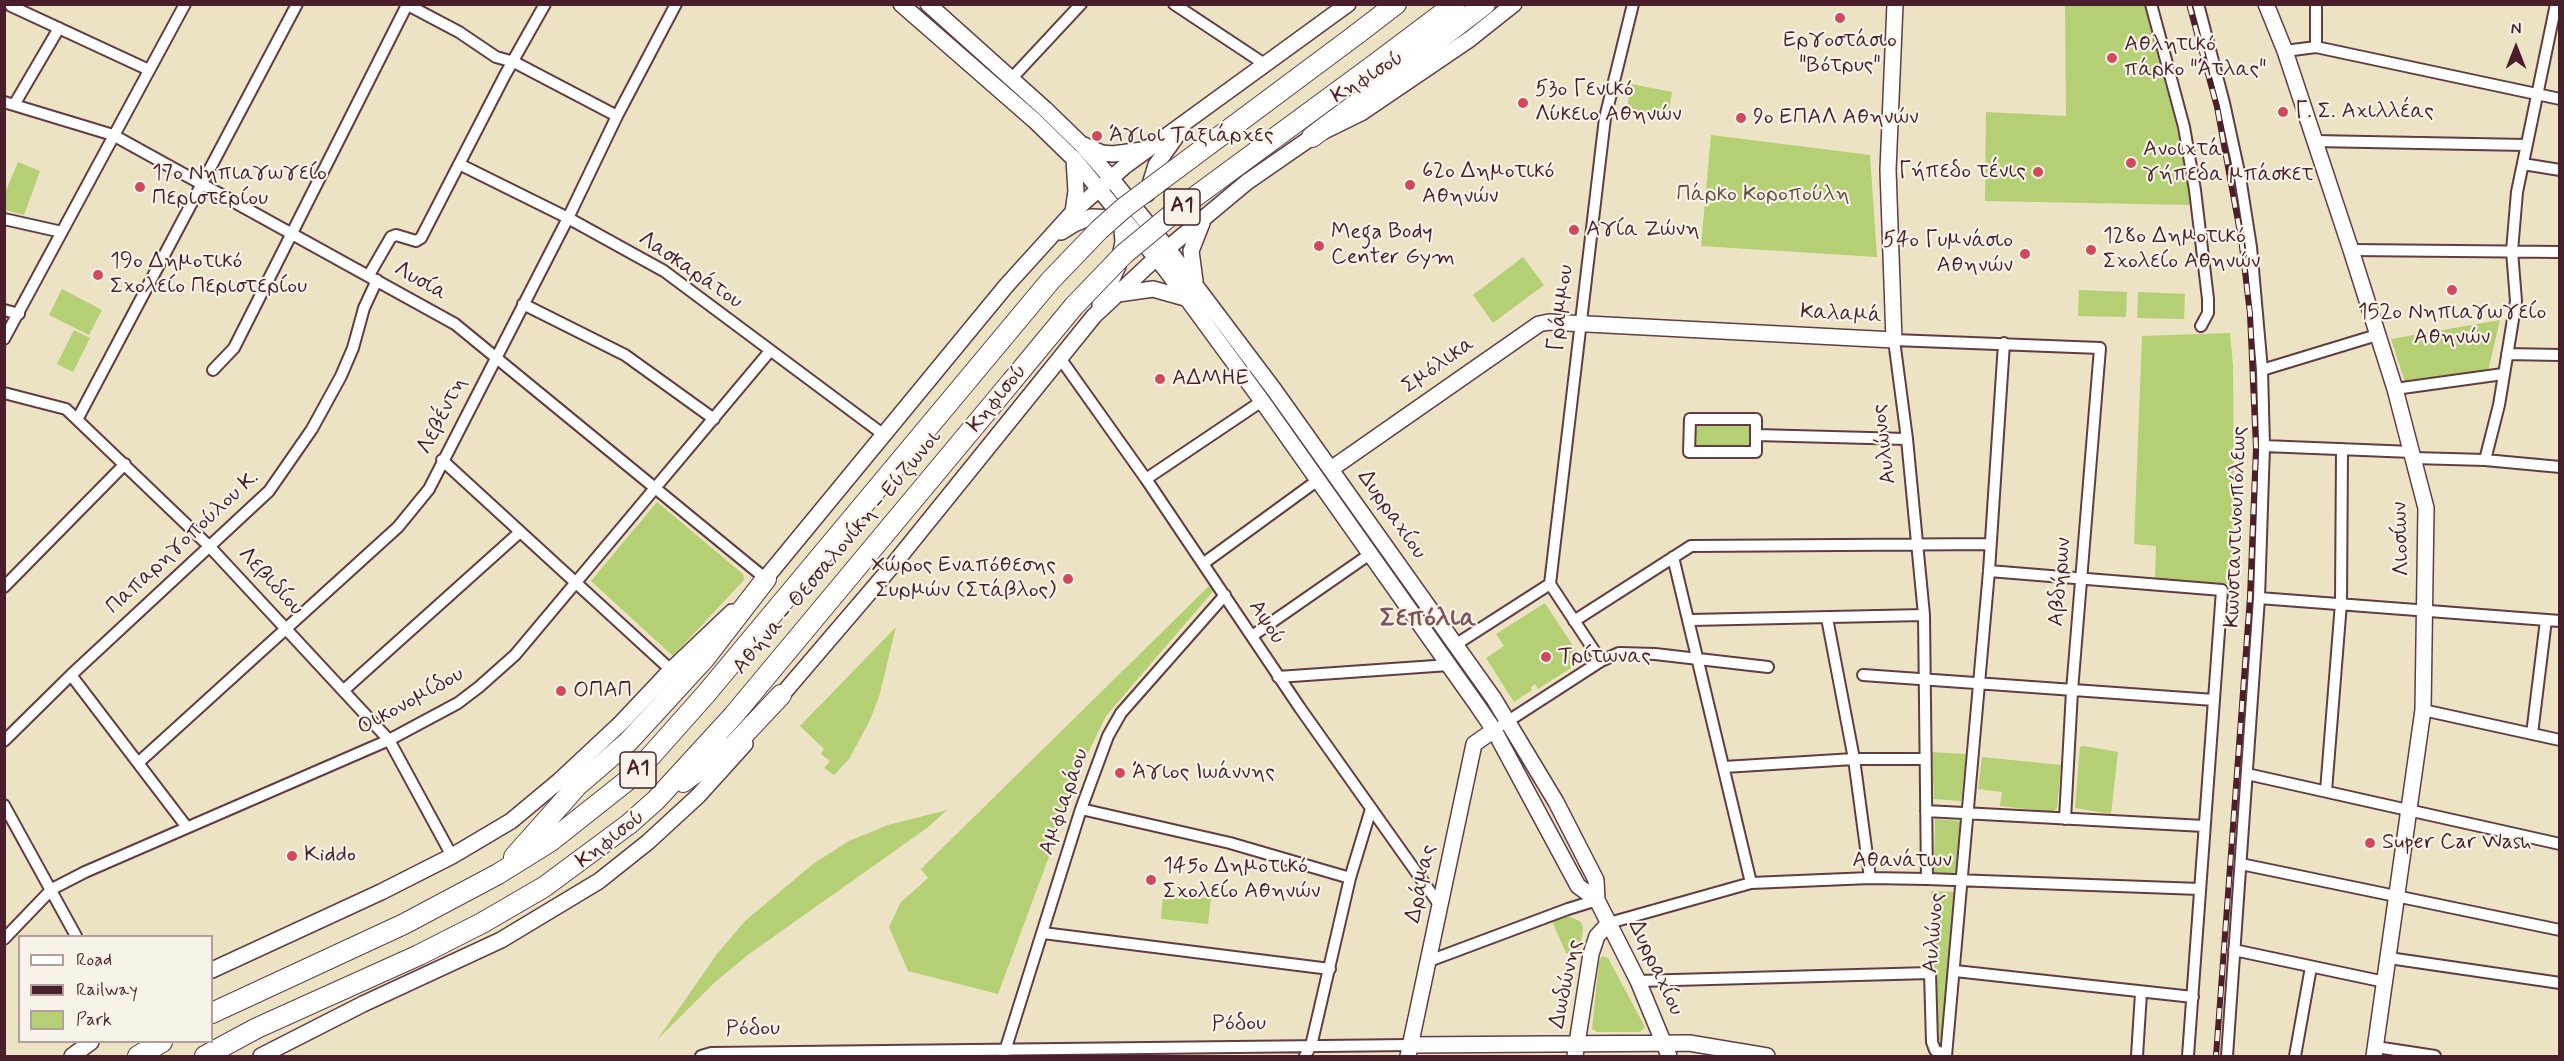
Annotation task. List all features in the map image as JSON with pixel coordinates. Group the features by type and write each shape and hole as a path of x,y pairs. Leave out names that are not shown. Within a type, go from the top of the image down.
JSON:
{"highway":[{"name":"Αθήνα - Θεσσαλονίκη - Εύζωνοι","path":"213,1013 404,924 498,874 550,841 633,776 658,750 753,638 1050,281 1099,230 1154,184 1396,4"},
{"name":"Αθήνα - Θεσσαλονίκη - Εύζωνοι","path":"205,1056 257,1028 419,955 514,905 601,847 656,800 733,716 1074,306 1124,254 1177,210 1455,4"},
{"path":"1312,137 1485,4"},
{"path":"498,874 577,786 628,742 705,658 765,579"},
{"path":"656,800 708,766 734,745 781,695"},
{"path":"138,1056 159,1043"}],"main road":[{"path":"901,4 924,9 1012,78 1080,144 1104,182 1121,218 1123,242 1118,266 1094,316"},
{"path":"213,970 381,892 452,856 511,821 559,781 621,723 671,670 765,579 962,339 1072,212 1104,182 1348,4"},
{"name":"Κηφισού","path":"261,1056 363,1004 501,940 599,881 648,842 698,796 742,748 781,695 900,556 1094,316 1234,193 1312,137 1360,112 1470,39 1514,4"},
{"name":"Αυλώνος","path":"1894,340 1888,170 1895,4"},
{"name":"Λιοσίων","path":"2266,4 2285,51 2351,250 2395,389 2426,508 2423,710 2375,1052"},
{"path":"924,9 1074,159 1104,182 1144,219 1162,254"},
{"path":"1144,219 1148,189 1156,165 1187,122"},
{"path":"1080,144 1102,153 1113,154 1148,149"},
{"path":"1072,212 1076,191 1074,159"},
{"path":"1037,250 1066,229 1091,217 1144,219 1189,208 1234,193"},
{"path":"1121,218 1162,254"},
{"path":"1118,294 1153,289 1191,292 1191,251 1204,220"},
{"name":"Δυρραχίου","path":"1162,254 1331,469 1508,720 1556,802 1596,880 1598,900 1638,981 1666,1050"},
{"name":"Δυρραχίου","path":"1191,292 1262,400 1494,730 1578,886 1598,900"},
{"name":"Σμόλικα","path":"1331,469 1528,330 1549,322 1580,325"},
{"name":"Καλαμά","path":"1580,325 1894,340"},
{"name":"Δράμας","path":"1408,1051 1441,908 1474,744 1494,730"},
{"name":"Δωδώνης","path":"1576,1050 1591,954 1598,936 1609,923"},
{"path":"72,1056 88,1043"},
{"name":"Ρόδου","path":"1408,1051 1666,1050 1689,1043 1767,1056"}],"street":[{"path":"4,339 185,4"},
{"path":"78,418 297,4"},
{"name":"Παπαρηγοπούλου Κ.","path":"4,741 71,675 269,491 312,429 350,357 373,278 391,237 396,235 416,241 421,238 505,75 545,4"},
{"name":"Λεβέντη","path":"138,763 399,527 429,489 676,4"},
{"path":"1012,78 1081,4"},
{"path":"1174,4 1266,65"},
{"name":"Γράμμου","path":"1550,584 1605,118 1633,4"},
{"path":"2151,4 2184,127 2195,190 2208,299 2208,313 2201,326"},
{"name":"Κωνσταντινουπόλεως","path":"2198,4 2224,103 2240,177 2251,247 2262,369 2264,446 2259,598 2227,1056"},
{"path":"2316,4 2316,47"},
{"path":"2485,460 2499,405 2516,301 2512,251 2517,192 2556,4"},
{"path":"213,370 234,348 406,5 459,32 496,57 514,62 617,116"},
{"path":"11,6 149,70"},
{"path":"9,104 60,28"},
{"path":"2285,51 2316,47 2559,99"},
{"name":"Λυσία","path":"9,104 113,135 455,324 765,579"},
{"path":"2314,141 2526,145"},
{"name":"Λασκαράτου","path":"459,164 664,271 884,435"},
{"path":"2523,164 2559,170"},
{"path":"4,219 62,232"},
{"path":"2351,250 2559,252"},
{"path":"523,304 634,360 714,419"},
{"path":"4,310 19,314"},
{"path":"2262,369 2377,334"},
{"name":"Καλαμά","path":"1894,340 2100,348"},
{"name":"Αυλώνος","path":"1894,340 1907,439 1924,615 1928,879"},
{"name":"Αυλώνος","path":"1638,981 1930,973 1932,1042 1935,1050 1946,1056 1989,571 2004,343"},
{"name":"Αβδήρων","path":"2065,819 2081,578 2100,348"},
{"name":"Οικονομίδου","path":"4,939 52,889 84,872 389,740 458,704 514,655 770,351"},
{"path":"2507,354 2559,355"},
{"name":"Αψού","path":"1060,358 1204,563 1278,677 1441,908"},
{"path":"2395,389 2503,374"},
{"name":"Λεβιδίου","path":"4,393 66,409 78,418 209,546 389,740 452,856"},
{"path":"1146,479 1262,400"},
{"path":"1690,419 1756,419 1756,435 1756,452 1689,452 1690,419"},
{"path":"1756,435 1907,439"},
{"path":"2264,446 2342,449 2559,467"},
{"path":"2326,791 2341,603 2342,449"},
{"path":"442,460 671,670"},
{"path":"4,587 125,464"},
{"path":"1204,563 1318,480"},
{"path":"344,690 520,532"},
{"path":"1574,621 1691,546 1990,544"},
{"path":"1252,636 1370,554"},
{"path":"1673,557 1690,620 1751,883"},
{"path":"1989,571 2081,578"},
{"name":"Κωνσταντινουπόλεως","path":"2081,578 2222,590 2188,1056"},
{"path":"1455,645 1550,584 1601,661"},
{"name":"Αμφιαράου","path":"1004,1053 1081,809 1108,736 1121,713 1225,595"},
{"path":"2259,598 2559,621"},
{"path":"1690,620 1924,615"},
{"path":"1827,618 1854,759 1870,878"},
{"path":"2532,734 2546,620"},
{"path":"1494,730 1601,661 1619,653 1768,666"},
{"path":"1278,677 1449,665"},
{"path":"71,675 186,826"},
{"path":"1863,675 1978,681 2073,691 2214,700"},
{"path":"2423,710 2559,740"},
{"path":"1724,767 1854,759 1925,759"},
{"path":"2247,774 2559,844"},
{"path":"4,805 75,935"},
{"path":"1081,809 1230,843 1350,878"},
{"path":"1308,1051 1330,969 1350,878 1371,809"},
{"path":"1926,810 2204,826"},
{"path":"2241,864 2559,930"},
{"name":"Αθανάτων","path":"1609,923 1751,883 1870,878 2200,889"},
{"path":"1429,961 1598,900"},
{"path":"1043,933 1330,969"},
{"path":"2234,950 2385,982"},
{"path":"2389,958 2559,983"},
{"path":"2295,1056 2311,967"},
{"path":"1954,971 2193,997"},
{"path":"2136,1056 2140,993"},
{"name":"Ρόδου","path":"706,1055 1408,1051"},
{"path":"2375,1052 2435,1056"}],"green space":[{"name":"Αθλητικό πάρκο \"Άτλας\"","path":"2065,5 2146,5 2185,160 2192,205 1985,201 1986,112 2066,116"},
{"path":"1631,84 1672,92 1668,116 1627,109"},
{"name":"Πάρκο Κοροπούλη","path":"1711,135 1870,155 1877,257 1701,246"},
{"path":"18,162 40,171 24,215 5,210 5,193"},
{"path":"1523,257 1544,285 1493,323 1473,295"},
{"path":"62,289 102,310 89,335 49,315"},
{"path":"2079,290 2127,292 2126,317 2078,316"},
{"path":"2138,292 2185,294 2184,319 2137,318"},
{"path":"2500,320 2488,371 2405,382 2391,339"},
{"path":"74,330 90,338 73,372 57,364"},
{"path":"2230,333 2233,366 2234,512 2230,584 2155,579 2156,546 2134,544 2142,336"},
{"path":"1696,425 1749,425 1749,447 1696,447"},
{"path":"657,502 743,574 744,580 673,656 591,581"},
{"path":"1211,584 1215,589 1106,716 1086,757 998,994 908,971 889,927 901,902 928,878 921,869"},
{"path":"1545,603 1579,655 1575,658 1579,663 1538,689 1535,684 1531,687 1532,690 1514,702 1486,658 1504,646 1496,634"},
{"path":"896,627 879,697 869,722 849,759 834,775 824,768 830,761 821,754 824,749 800,726"},
{"path":"2080,747 2118,752 2111,814 2075,808"},
{"path":"1932,752 1966,754 1961,801 1934,799"},
{"path":"1982,757 2061,765 2057,808 2052,812 2000,806 2002,792 1978,789"},
{"path":"947,810 927,828 749,954 714,983 657,1040 717,954 745,921 813,864 849,841 888,825"},
{"path":"1935,819 1960,821 1958,875 1934,873"},
{"path":"1931,891 1954,892 1941,1040 1939,1040 1934,975"},
{"path":"1163,894 1211,898 1208,924 1161,919"},
{"path":"1569,916 1581,922 1583,927 1580,951 1575,954 1566,953 1552,921"},
{"path":"1602,956 1608,958 1645,1027 1640,1032 1597,1032 1592,1029 1599,962"}],"railway":[{"path":"2189,4 2217,107 2241,238 2250,314 2256,448 2250,597 2216,1056"}],"place":[{"name":"Εργοστάσιο \"Βότρυς\"","path":"1840,18"},
{"name":"Αθλητικό πάρκο \"Άτλας\"","path":"2112,58"},
{"name":"53ο Γενικό Λύκειο Αθηνών","path":"1523,103"},
{"name":"Γ. Σ. Αχιλλέας","path":"2283,112"},
{"name":"9ο ΕΠΑΛ Αθηνών","path":"1741,118"},
{"name":"Άγιοι Ταξιάρχες","path":"1097,136"},
{"name":"Ανοιχτά γήπεδα μπάσκετ","path":"2131,163"},
{"name":"Γήπεδο τένις","path":"2038,172"},
{"name":"62ο Δημοτικό Αθηνών","path":"1410,185"},
{"name":"17ο Νηπιαγωγείο Περιστερίου","path":"140,187"},
{"name":"Αγία Ζώνη","path":"1574,230"},
{"name":"Mega Body Center Gym","path":"1319,246"},
{"name":"128ο Δημοτικό Σχολείο Αθηνών","path":"2091,250"},
{"name":"54ο Γυμνάσιο Αθηνών","path":"2025,254"},
{"name":"19ο Δημοτικό Σχολείο Περιστερίου","path":"98,275"},
{"name":"152ο Νηπιαγωγείο Αθηνών","path":"2452,290"},
{"name":"ΑΔΜΗΕ","path":"1160,379"},
{"name":"Χώρος Εναπόθεσης Συρμών (Στάβλος)","path":"1068,579"},
{"name":"Τρίτωνας","path":"1546,657"},
{"name":"ΟΠΑΠ","path":"561,691"},
{"name":"Άγιος Ιωάννης","path":"1120,773"},
{"name":"Super Car Wash","path":"2370,843"},
{"name":"Kiddo","path":"292,856"},
{"name":"145ο Δημοτικό Σχολείο Αθηνών","path":"1151,880"}],"district":[{"name":"Σεπόλια","path":"1428,620"}]}
